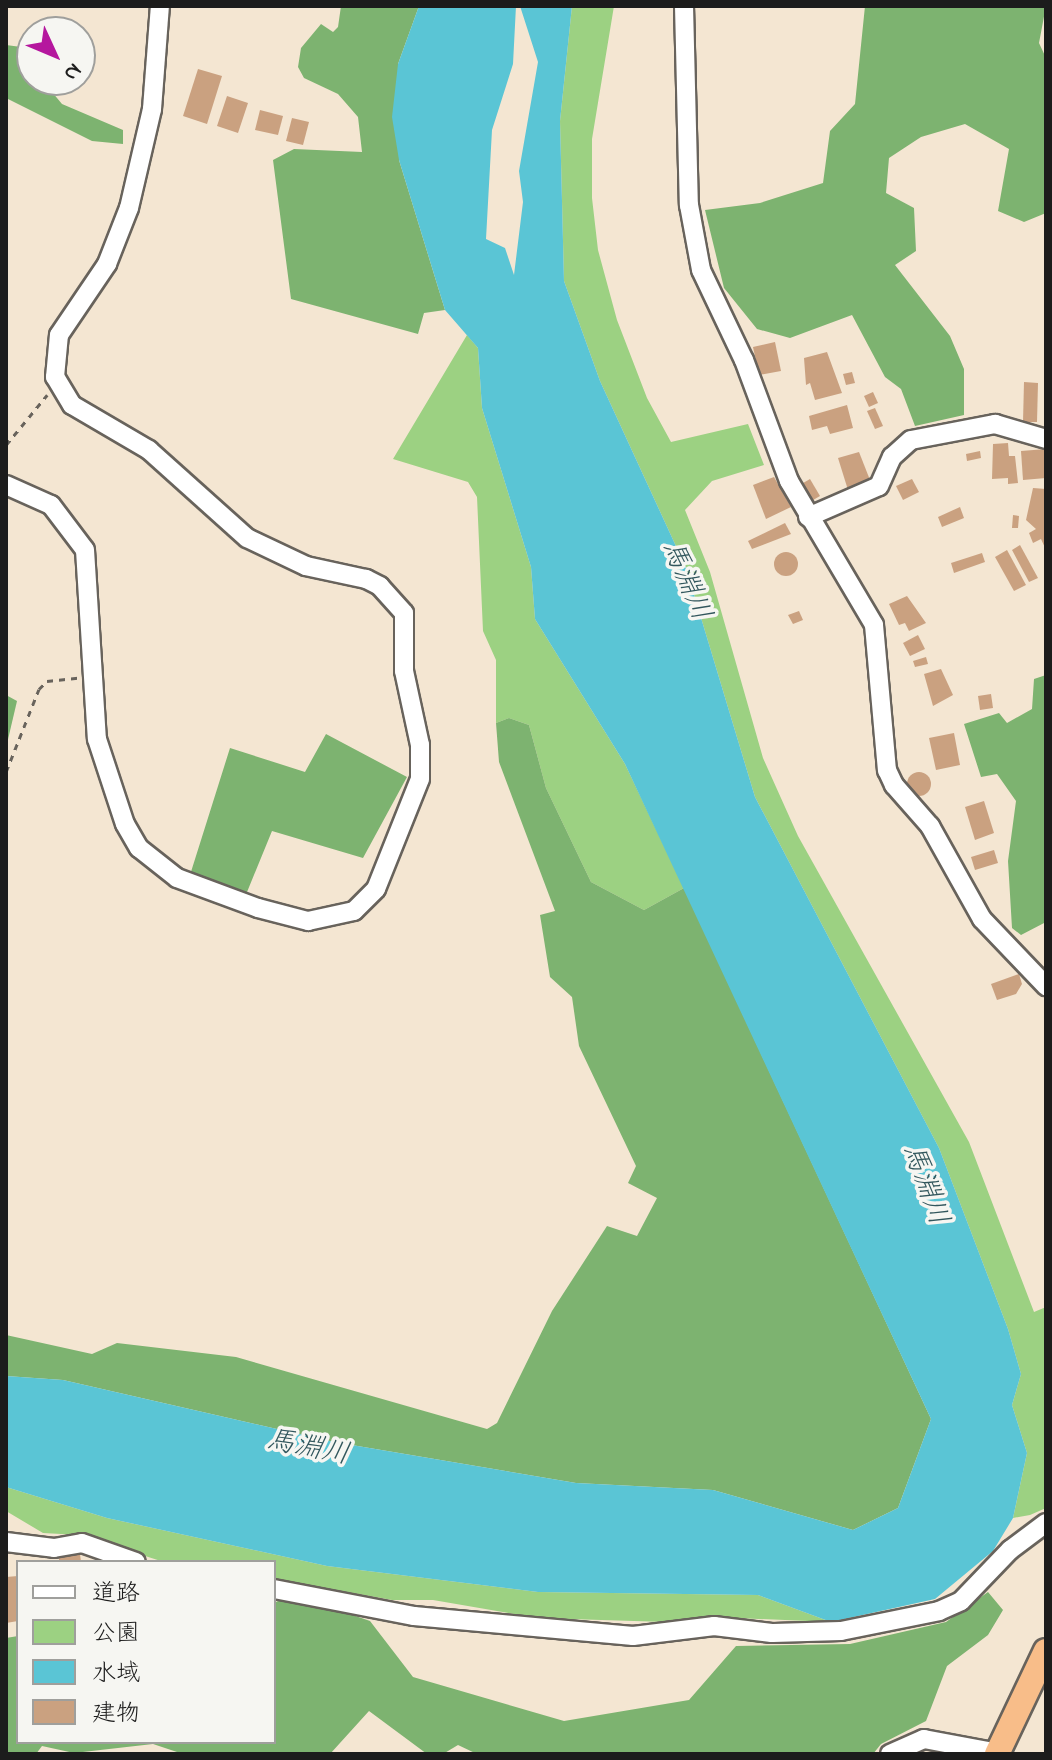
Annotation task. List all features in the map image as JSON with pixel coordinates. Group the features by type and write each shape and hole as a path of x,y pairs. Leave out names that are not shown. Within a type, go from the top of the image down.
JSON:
{"highway":[{"path":"997,1753 1046,1651"}],"street":[{"path":"6,485 51,505 85,550 94,718 105,770 125,824 160,868 233,900 308,921 346,915 376,889 420,779 420,745 404,671 404,613 380,586 366,579 306,566 247,538 149,450 72,405 58,383 54,357 59,335 107,264 129,208 152,109 160,6"},
{"path":"684,6 684,105 694,245 714,303 744,360 759,412 808,517 874,625 887,770 894,785 930,826 982,919 1046,986"},
{"path":"808,517 879,486 892,457 911,440 995,424 1046,439"},
{"path":"276,1589 414,1616 633,1636 714,1626 772,1633 841,1631 939,1611 961,1601 1010,1550 1046,1523"},
{"path":"6,1542 54,1548 82,1543 130,1560"},
{"path":"890,1754 924,1739 997,1753"}],"path":[{"path":"6,445 58,383"},
{"path":"6,772 39,689 60,678 93,679"}],"green space":[{"path":"341,6 419,6 398,64 399,160 445,310 424,313 418,334 291,299 273,160 294,149 362,152 358,117 338,94 304,78 298,67 301,48 321,24 333,32 338,27"},
{"path":"572,6 614,6 592,139 592,198 598,250 617,320 647,398 671,442 748,424 764,465 712,481 685,510 710,572 763,758 798,836 969,1142 1034,1312 1046,1307 1046,1508 1030,1515 1013,1518 1027,1453 1012,1405 1021,1374 1008,1329 939,1148 755,797 686,568 600,381 564,281 560,121"},
{"path":"865,6 1046,6 1039,43 1046,58 1046,213 1024,222 998,211 1009,149 965,124 921,137 889,158 886,193 914,208 916,251 895,265 950,336 964,369 964,415 915,426 901,389 885,377 852,315 790,338 757,329 724,288 705,210 760,203 823,183 830,131 855,104"},
{"path":"6,45 16,46 16,96 55,96 62,104 123,130 123,144 92,141 6,98"},
{"path":"467,335 478,348 482,408 531,567 535,619 625,764 684,888 644,910 591,882 546,788 529,725 509,718 496,723 496,660 483,631 477,497 468,482 393,459"},
{"path":"1046,675 1046,922 1021,935 1012,928 1008,861 1016,801 997,774 981,777 964,724 999,713 1007,723 1032,709 1034,679"},
{"path":"6,695 17,701 6,748"},
{"path":"509,718 529,725 546,788 591,882 644,910 684,888 931,1419 898,1508 853,1530 713,1490 576,1483 334,1442 63,1380 6,1376 6,1335 92,1354 117,1343 236,1357 487,1429 497,1423 552,1311 607,1226 637,1236 657,1198 628,1183 636,1166 579,1046 572,997 550,977 540,915 555,911 499,762 496,723"},
{"path":"326,734 407,777 363,858 272,831 245,897 190,875 230,748 305,772"},
{"path":"6,1487 107,1518 327,1566 538,1592 758,1595 831,1622 714,1617 666,1622 537,1618 433,1600 392,1600 276,1579 276,1560 158,1560 79,1535 43,1533 6,1511"},
{"path":"988,1592 1003,1610 988,1635 947,1666 926,1721 881,1744 873,1754 477,1754 458,1745 443,1754 427,1754 369,1711 330,1754 183,1754 153,1744 276,1744 276,1602 280,1600 318,1603 370,1621 413,1677 564,1721 689,1700 736,1646 850,1644 946,1622"},
{"path":"16,1636 16,1744 153,1744 74,1753 42,1746 36,1754 6,1754 6,1638"}],"water":[{"name":"馬淵川","path":"419,6 516,6 513,64 492,130 486,239 505,248 514,275 523,202 519,171 538,62 520,6 572,6 560,121 564,281 600,381 686,568 755,797 939,1148 1008,1329 1021,1374 1012,1405 1027,1453 1013,1518 993,1551 935,1599 831,1622 758,1595 538,1592 327,1566 107,1518 6,1487 6,1376 63,1380 334,1442 576,1483 713,1490 853,1530 898,1508 931,1419 625,764 535,619 531,567 482,408 478,348 445,310 399,160 392,117 398,64"}],"building":[{"path":"198,69 222,76 207,124 183,116"},
{"path":"227,96 248,103 238,133 217,126"},
{"path":"260,110 283,116 278,135 255,130"},
{"path":"292,118 309,122 303,145 286,141"},
{"path":"775,342 781,371 759,375 753,347"},
{"path":"827,352 842,393 815,400 810,383 806,385 804,358"},
{"path":"852,372 855,383 846,385 843,374"},
{"path":"1024,382 1038,383 1037,422 1023,422"},
{"path":"873,392 878,403 869,407 864,396"},
{"path":"847,405 853,428 830,434 827,426 812,430 809,416"},
{"path":"875,408 883,426 875,429 867,411"},
{"path":"1008,443 1009,456 1015,456 1018,483 1008,484 1008,478 992,479 993,444"},
{"path":"1046,449 1046,478 1023,480 1021,451"},
{"path":"980,451 981,458 967,461 966,454"},
{"path":"859,452 870,480 848,490 838,458"},
{"path":"774,477 791,507 766,519 753,485"},
{"path":"810,479 820,496 808,503 798,486"},
{"path":"912,479 919,492 903,500 896,486"},
{"path":"1033,488 1046,489 1046,550 1041,539 1033,543 1029,533 1036,529 1026,520"},
{"path":"960,507 964,518 942,527 938,517"},
{"path":"1013,515 1019,516 1018,528 1012,528"},
{"path":"785,523 791,534 752,549 748,541"},
{"path":"1020,545 1038,578 1029,582 1012,550"},
{"path":"1007,550 1026,585 1014,591 995,557"},
{"path":"786,552 797,559 798,564 791,575 786,576 775,569 774,564 781,553"},
{"path":"982,553 985,562 954,573 951,563"},
{"path":"907,596 926,623 909,631 905,623 899,625 889,604"},
{"path":"799,611 803,620 793,624 788,615"},
{"path":"918,635 925,649 910,656 903,643"},
{"path":"926,657 928,664 915,667 913,661"},
{"path":"941,669 953,695 933,706 924,674"},
{"path":"991,694 993,708 980,710 978,696"},
{"path":"954,733 960,765 936,770 929,738"},
{"path":"919,772 928,775 931,784 928,793 919,796 910,793 907,784 910,775"},
{"path":"984,801 994,833 975,840 965,807"},
{"path":"994,850 998,863 975,870 971,857"},
{"path":"1019,974 1022,984 1016,994 997,1000 991,984"},
{"path":"80,1554 81,1560 59,1560 59,1556"},
{"path":"16,1576 16,1621 6,1623 6,1577"}]}
